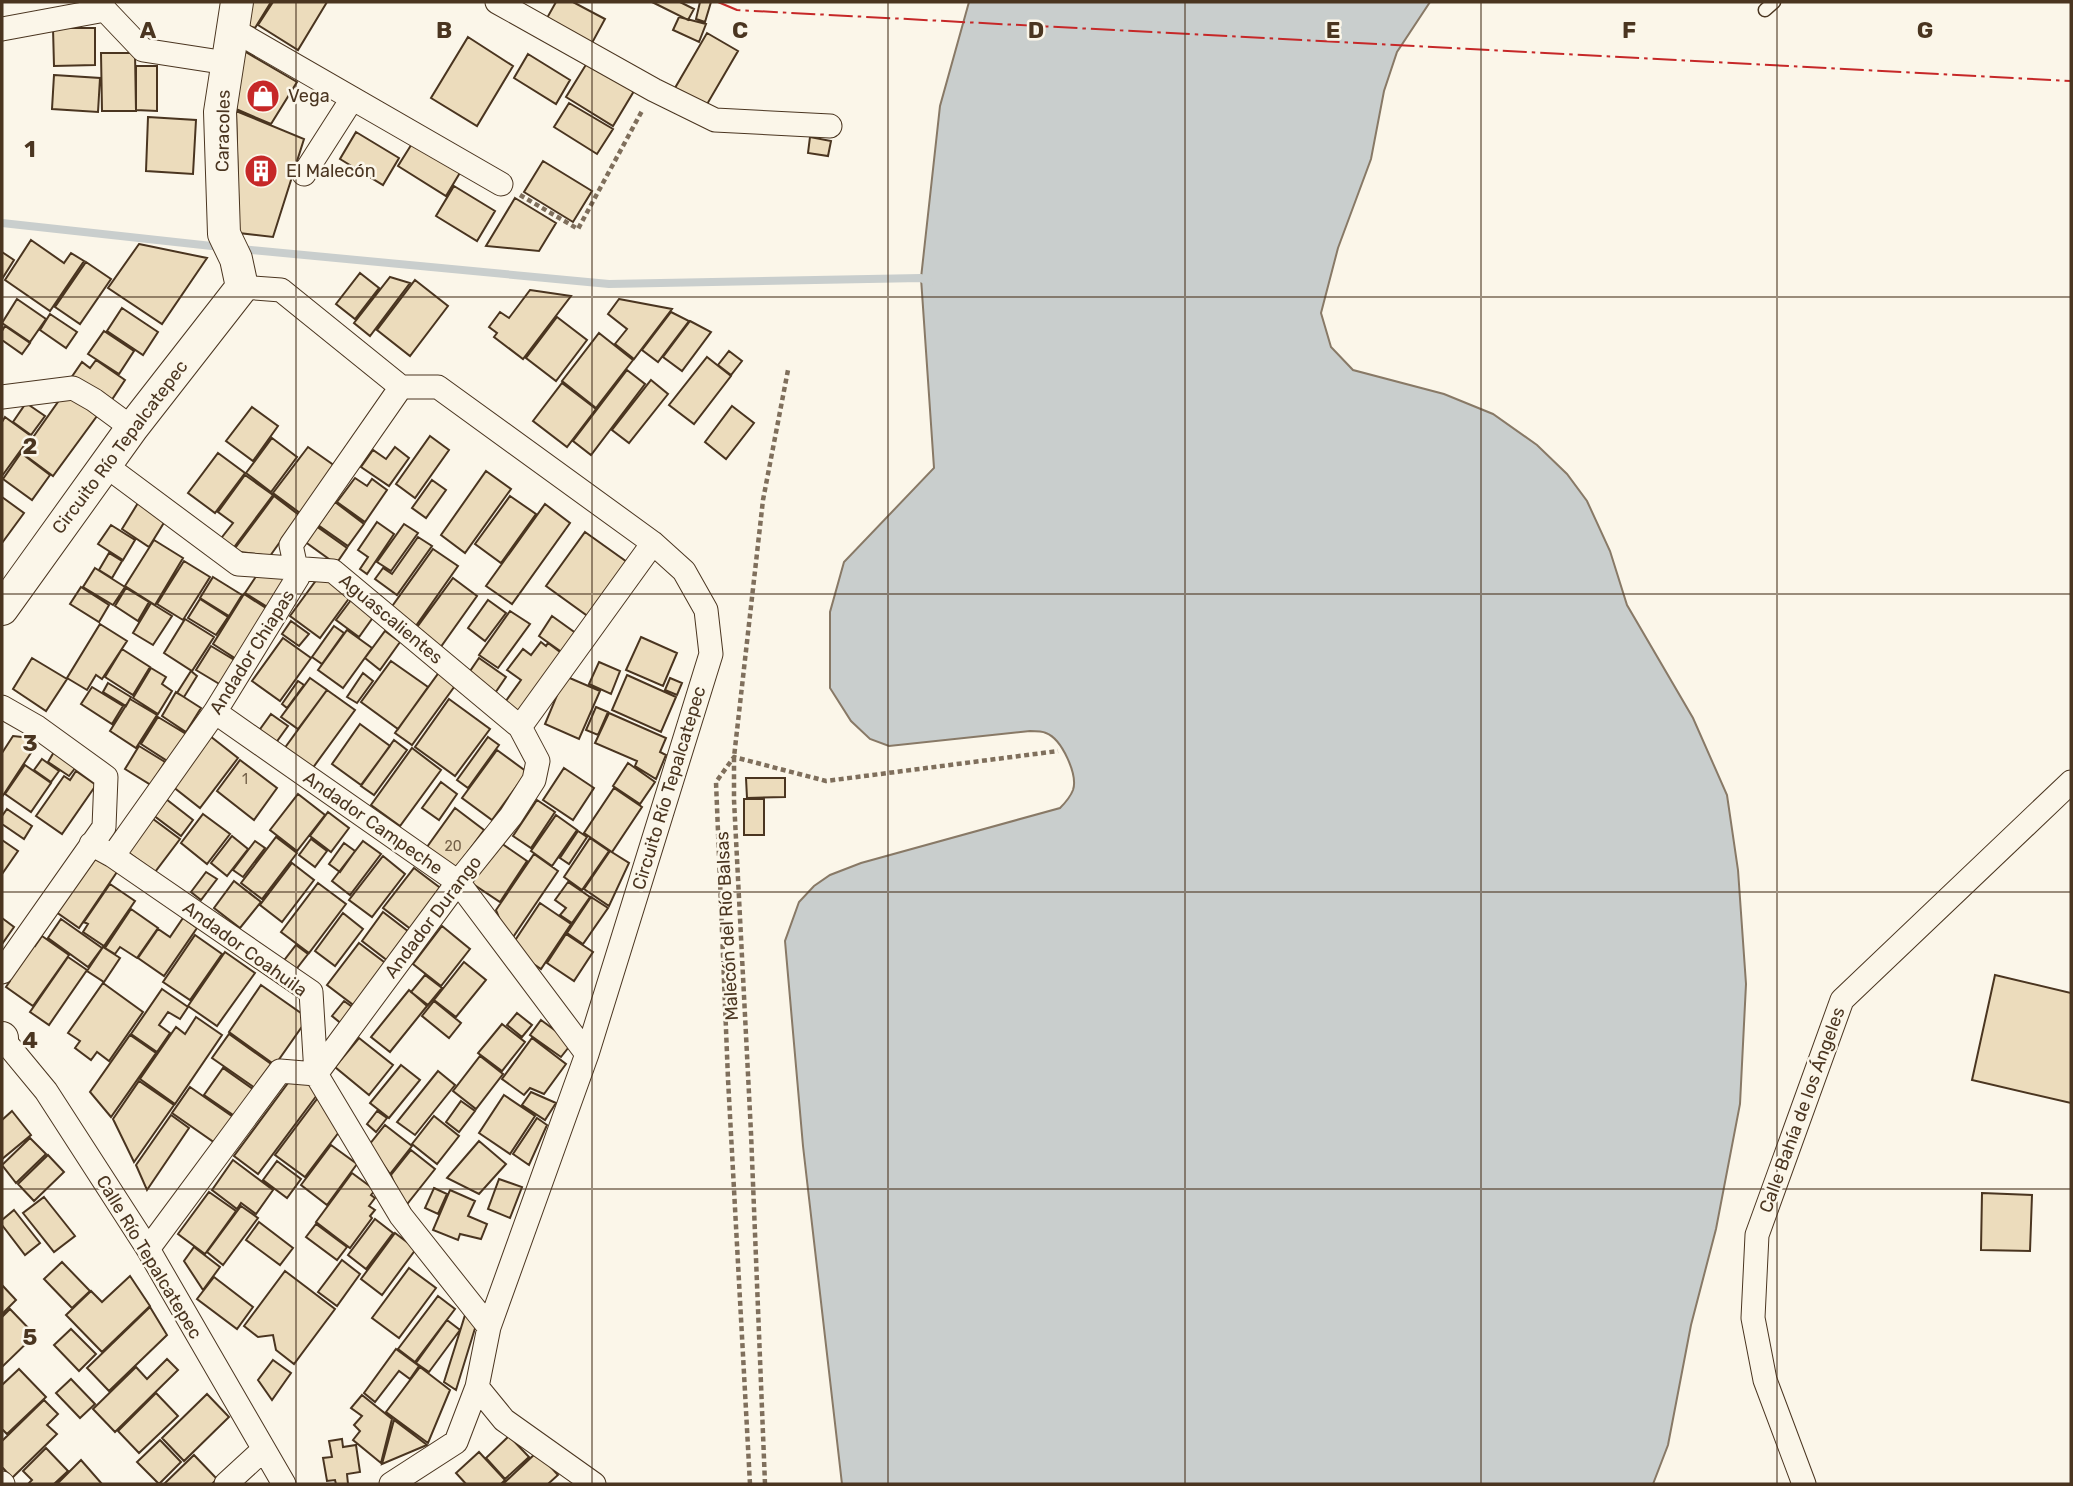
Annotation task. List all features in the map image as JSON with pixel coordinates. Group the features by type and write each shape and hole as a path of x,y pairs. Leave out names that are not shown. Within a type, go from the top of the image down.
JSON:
{"street":[{"path":"498,2 654,90 715,120 830,126"},
{"path":"2,29 104,6 143,50 227,63"},
{"path":"235,15 352,99 501,184"},
{"name":"Caracoles","path":"234,260 220,112 235,15"},
{"path":"304,174 352,99"},
{"path":"234,260 281,290 401,387"},
{"name":"Circuito Río Tepalcatepec","path":"2,609 132,428 234,260"},
{"name":"Circuito Río Tepalcatepec","path":"391,1484 456,1443 477,1387 489,1327 587,1054 710,654 706,610 684,571 653,544 438,387 401,387"},
{"name":"Andador Chiapas","path":"113,856 215,712 298,577 291,545 401,387"},
{"path":"2,397 73,388 132,428"},
{"name":"Aguascalientes","path":"105,465 238,564 333,570 520,727"},
{"path":"520,727 653,544"},
{"path":"2,708 37,727 106,777 104,827 2,972"},
{"name":"Andador Campeche","path":"215,712 458,882 587,1054"},
{"name":"Andador Durango","path":"316,1074 458,882 511,816 534,780 538,761 520,727"},
{"name":"Calle Bahía de los Ángeles","path":"1804,1484 1765,1380 1753,1318 1757,1235 1842,1000 2071,782"},
{"name":"Andador Coahuila","path":"91,844 113,856 311,992 316,1074 401,1216 489,1327"},
{"name":"Calle Río Tepalcatepec","path":"2,1039 46,1091 148,1250 284,1484"},
{"path":"148,1250 280,1071 316,1074"},
{"path":"477,1387 504,1420 594,1484"},
{"path":"226,1484 263,1450"}],"path":[{"path":"501,184 578,229 654,90"},
{"name":"Malecón del Río Balsas","path":"765,1484 734,757 763,500 788,370"},
{"path":"750,1484 728,1079 716,782 734,757 826,780 1058,751"}],"shaded area":[{"path":"969,2 1430,2 1397,52 1384,91 1371,159 1338,248 1321,313 1331,347 1353,370 1444,394 1493,414 1537,445 1567,474 1587,501 1610,551 1627,605 1693,718 1727,795 1738,870 1746,984 1740,1104 1716,1229 1691,1325 1668,1445 1653,1484 842,1484 803,1146 785,941 799,902 814,886 830,875 861,863 1060,808 1073,790 1074,783 1071,767 1063,750 1058,742 1044,732 1030,731 889,746 870,739 851,721 830,688 830,612 844,562 934,468 921,278 940,106"}],"building":[{"path":"251,2 271,2 255,28 246,25"},
{"path":"273,2 327,2 298,50 258,25"},
{"path":"556,2 573,2 605,19 592,43 547,18"},
{"path":"652,2 680,2 694,9 688,20"},
{"path":"700,2 711,2 705,22 696,19"},
{"path":"679,17 706,24 699,42 673,30"},
{"path":"53,28 95,28 95,65 54,66"},
{"path":"707,33 738,51 706,106 675,88"},
{"path":"468,37 513,66 477,126 431,98"},
{"name":"Vega","path":"244,51 297,82 271,124 236,109"},
{"path":"101,53 135,53 136,111 102,111"},
{"path":"528,54 570,80 556,104 514,78"},
{"path":"587,63 634,91 613,126 566,97"},
{"path":"136,66 157,66 157,111 136,110"},
{"path":"54,75 100,78 98,112 52,109"},
{"path":"569,103 613,129 597,154 554,127"},
{"name":"El Malecón","path":"236,111 304,139 273,237 239,233"},
{"path":"148,117 196,120 193,174 146,171"},
{"path":"356,132 399,158 383,185 340,159"},
{"path":"810,137 831,141 828,156 808,153"},
{"path":"413,142 461,171 446,196 398,166"},
{"path":"543,161 592,191 573,222 524,192"},
{"path":"454,186 495,211 477,241 436,216"},
{"path":"515,198 556,223 539,251 486,246"},
{"path":"31,240 64,263 71,253 84,261 50,311 5,280"},
{"path":"139,244 207,258 162,324 108,288"},
{"path":"2,252 14,260 2,279"},
{"path":"86,262 111,279 80,324 55,307"},
{"path":"360,273 379,288 355,319 336,304"},
{"path":"390,277 410,283 370,336 354,323"},
{"path":"415,280 448,306 410,356 377,330"},
{"path":"530,290 571,296 523,359 494,337 497,333 489,327 500,312 509,318"},
{"path":"17,299 46,319 30,342 2,323"},
{"path":"619,299 672,309 634,359 615,344 627,329 608,314"},
{"path":"122,308 158,332 143,355 107,331"},
{"path":"671,312 689,321 658,362 642,350"},
{"path":"50,314 77,332 66,348 40,330"},
{"path":"557,317 587,340 556,381 526,358"},
{"path":"690,321 711,332 682,371 663,357"},
{"path":"5,326 30,343 22,354 2,340"},
{"path":"104,331 134,351 119,374 88,354"},
{"path":"599,333 633,360 596,408 562,381"},
{"path":"729,351 742,361 731,375 718,365"},
{"path":"707,357 731,376 694,424 669,405"},
{"path":"96,360 125,380 109,404 71,378 82,362 90,368"},
{"path":"627,370 645,384 591,455 573,441"},
{"path":"651,380 668,394 629,443 612,430"},
{"path":"562,383 596,409 567,447 533,421"},
{"path":"65,392 97,416 53,476 22,453"},
{"path":"26,403 45,416 31,435 13,422"},
{"path":"732,406 754,423 726,459 705,442"},
{"path":"252,407 278,426 253,461 226,441"},
{"path":"5,417 31,436 2,476 2,422"},
{"path":"430,436 449,450 415,498 396,484"},
{"path":"272,438 297,457 271,492 246,473"},
{"path":"308,447 335,466 300,513 273,493"},
{"path":"395,447 409,458 389,486 361,467 373,450 386,459"},
{"path":"21,453 50,475 32,500 3,479"},
{"path":"218,453 245,473 215,513 188,493"},
{"path":"486,471 511,489 465,553 441,535"},
{"path":"245,475 273,495 232,550 219,541 233,523 218,512"},
{"path":"355,478 367,486 372,479 387,490 365,522 337,502"},
{"path":"432,480 446,490 426,518 412,508"},
{"path":"274,496 299,515 270,556 233,551"},
{"path":"510,496 536,514 501,563 475,544"},
{"path":"2,497 24,513 2,543"},
{"path":"335,502 364,524 348,546 318,525"},
{"path":"138,503 165,521 149,547 122,529"},
{"path":"545,504 570,523 512,604 486,586"},
{"path":"377,522 394,534 367,574 360,569 368,557 358,550"},
{"path":"404,524 418,533 391,571 377,562"},
{"path":"111,525 135,540 123,560 98,544"},
{"path":"316,526 347,548 336,564 304,541"},
{"path":"585,532 627,562 589,617 546,586"},
{"path":"418,537 432,546 397,595 375,579 383,568 392,574"},
{"path":"154,540 183,558 155,605 125,586"},
{"path":"433,549 458,566 413,630 388,612"},
{"path":"109,553 122,561 112,578 99,570"},
{"path":"184,561 210,577 183,620 157,604"},
{"path":"95,568 125,587 113,605 83,587"},
{"path":"259,572 296,577 274,611 245,593"},
{"path":"320,575 350,597 320,638 290,616"},
{"path":"213,577 242,595 229,616 200,598"},
{"path":"453,578 477,596 440,648 415,630"},
{"path":"81,587 109,605 99,622 70,604"},
{"path":"126,588 149,602 138,621 115,606"},
{"path":"244,594 272,612 241,662 213,644"},
{"path":"200,599 228,617 216,635 188,618"},
{"path":"351,600 374,616 359,637 336,620"},
{"path":"488,600 506,613 485,641 468,628"},
{"path":"151,603 172,616 153,645 133,633"},
{"path":"510,611 530,624 498,668 479,655"},
{"path":"552,616 577,634 563,653 539,636"},
{"path":"185,619 214,637 192,671 164,653"},
{"path":"291,621 309,634 299,646 282,634"},
{"path":"100,624 127,641 102,679 96,675 87,690 67,678"},
{"path":"334,626 344,633 322,664 312,657"},
{"path":"347,630 372,648 343,688 318,670"},
{"path":"385,631 400,642 380,670 365,658"},
{"path":"641,637 677,653 663,686 626,670"},
{"path":"283,638 311,658 280,701 252,681"},
{"path":"541,642 546,646 548,643 564,655 520,717 503,705 521,680 507,670 523,649 531,655"},
{"path":"211,646 236,661 221,685 196,670"},
{"path":"122,649 150,667 133,695 105,677"},
{"path":"32,658 67,679 46,711 13,689"},
{"path":"479,658 506,677 493,696 466,677"},
{"path":"391,661 428,687 398,729 361,702"},
{"path":"599,662 620,671 611,694 589,684"},
{"path":"151,668 166,677 162,684 172,691 158,714 133,698"},
{"path":"191,671 197,676 184,697 177,693"},
{"path":"440,671 457,683 412,745 395,733"},
{"path":"363,673 373,681 357,703 347,697"},
{"path":"627,675 676,697 661,732 612,710"},
{"path":"565,676 600,691 579,739 545,724"},
{"path":"310,678 327,690 298,729 281,717"},
{"path":"670,678 682,683 677,695 665,690"},
{"path":"298,681 304,685 287,708 282,704"},
{"path":"108,683 131,697 126,706 103,692"},
{"path":"92,687 123,706 112,724 81,704"},
{"path":"327,690 355,710 312,769 284,749"},
{"path":"176,692 201,708 186,732 162,716"},
{"path":"130,699 157,715 136,748 110,731"},
{"path":"449,699 490,729 455,776 415,747"},
{"path":"596,707 608,712 598,735 586,730"},
{"path":"609,713 666,738 660,752 666,755 656,779 635,766 637,761 595,743"},
{"path":"271,714 288,726 275,744 258,732"},
{"path":"158,717 186,734 169,762 141,744"},
{"path":"360,724 390,746 361,785 332,764"},
{"path":"13,736 40,739 2,797 2,753"},
{"path":"210,736 238,758 200,808 172,786"},
{"path":"488,737 499,745 468,788 457,780"},
{"path":"394,740 407,750 374,795 361,786"},
{"path":"139,746 165,762 151,785 125,769"},
{"path":"412,748 441,770 400,826 371,805"},
{"path":"497,750 527,772 492,820 462,798"},
{"path":"54,752 76,767 69,776 48,762"},
{"path":"42,759 59,771 51,782 34,770"},
{"path":"240,760 277,788 254,820 217,791"},
{"path":"628,763 655,782 640,804 613,786"},
{"path":"25,765 51,783 31,812 5,794"},
{"path":"564,768 594,788 573,820 543,800"},
{"path":"76,771 96,785 62,834 36,816 64,776 70,780"},
{"path":"746,778 785,778 785,797 747,798"},
{"path":"441,782 457,794 439,820 422,808"},
{"path":"614,788 642,807 612,852 584,833"},
{"path":"298,794 325,815 297,851 270,830"},
{"path":"166,799 193,820 181,836 153,815"},
{"path":"744,799 764,799 764,835 744,835"},
{"path":"537,800 555,812 531,848 513,836"},
{"path":"455,808 484,830 456,868 427,847"},
{"path":"7,809 32,826 24,839 2,824 2,816"},
{"path":"328,812 349,828 331,852 310,836"},
{"path":"203,814 230,834 207,864 181,843"},
{"path":"556,815 577,830 552,866 531,851"},
{"path":"149,816 180,839 155,872 125,850"},
{"path":"578,831 587,837 569,864 560,858"},
{"path":"232,836 248,849 227,876 211,863"},
{"path":"276,837 297,853 262,899 241,883"},
{"path":"590,838 609,851 582,890 564,877"},
{"path":"311,839 327,851 315,867 299,855"},
{"path":"2,840 18,851 2,874"},
{"path":"255,841 265,848 243,877 233,870"},
{"path":"363,841 381,854 350,895 332,881"},
{"path":"498,841 527,861 500,902 470,882"},
{"path":"344,843 355,851 340,872 329,864"},
{"path":"89,849 119,869 79,928 49,907"},
{"path":"610,851 629,863 609,906 584,889"},
{"path":"534,854 558,871 509,943 496,910"},
{"path":"383,856 405,874 372,917 349,900"},
{"path":"292,863 314,880 282,922 260,905"},
{"path":"414,868 443,890 412,930 383,908"},
{"path":"206,872 217,879 201,900 191,892"},
{"path":"234,881 261,902 240,928 214,908"},
{"path":"568,882 590,897 572,923 560,915 566,908 555,900"},
{"path":"318,883 346,904 309,953 281,932"},
{"path":"110,884 135,901 104,946 83,932 88,924 84,922"},
{"path":"591,897 608,908 583,944 567,933"},
{"path":"540,903 571,924 541,969 510,948"},
{"path":"131,909 158,928 137,958 120,947 115,954 105,948"},
{"path":"383,912 409,932 388,961 362,941"},
{"path":"343,913 363,929 335,966 315,951"},
{"path":"2,918 14,927 2,944"},
{"path":"183,918 197,928 164,976 138,958 158,929 170,937"},
{"path":"61,919 102,948 88,967 48,938"},
{"path":"442,926 470,949 441,986 413,964"},
{"path":"566,934 593,952 574,981 547,963"},
{"path":"195,935 222,954 190,1000 163,982"},
{"path":"42,936 69,955 33,1006 6,987 10,981 4,976 29,941 35,946"},
{"path":"359,943 388,965 356,1007 327,985"},
{"path":"296,945 308,954 294,972 282,963"},
{"path":"103,947 120,958 104,982 87,971"},
{"path":"225,952 255,973 217,1026 188,1006"},
{"path":"68,957 87,970 49,1025 30,1012"},
{"path":"464,962 486,980 456,1017 434,1000"},
{"path":"425,975 442,988 428,1005 411,992"},
{"path":"1995,975 2071,993 2071,1103 1972,1080"},
{"path":"103,983 143,1012 109,1061 97,1052 91,1060 75,1048 80,1041 68,1033"},
{"path":"261,985 308,1018 275,1065 229,1032"},
{"path":"162,989 188,1007 180,1019 168,1012 159,1025 170,1033 157,1052 131,1034"},
{"path":"409,990 427,1006 390,1052 371,1037"},
{"path":"344,1001 355,1009 343,1025 332,1016"},
{"path":"434,1001 461,1023 449,1038 422,1016"},
{"path":"517,1013 532,1025 522,1037 507,1025"},
{"path":"196,1017 222,1035 175,1104 140,1079 176,1027 185,1034"},
{"path":"541,1020 572,1043 561,1057 530,1035"},
{"path":"502,1024 525,1042 502,1071 478,1053"},
{"path":"229,1034 274,1066 258,1090 212,1058"},
{"path":"130,1035 156,1053 111,1117 90,1092"},
{"path":"359,1038 393,1065 369,1095 335,1067"},
{"path":"532,1038 566,1064 544,1094 530,1088 524,1095 502,1079"},
{"path":"480,1056 503,1074 476,1109 453,1091"},
{"path":"401,1065 420,1080 389,1118 370,1103"},
{"path":"223,1068 257,1092 239,1119 204,1095"},
{"path":"438,1071 455,1085 415,1135 397,1122"},
{"path":"291,1079 306,1080 320,1091 258,1174 234,1156"},
{"path":"139,1081 174,1105 134,1162 113,1119"},
{"path":"190,1087 236,1119 218,1145 172,1113"},
{"path":"531,1092 556,1103 545,1120 522,1105"},
{"path":"320,1095 342,1128 305,1177 275,1155"},
{"path":"504,1095 535,1116 510,1154 479,1133"},
{"path":"461,1101 475,1111 459,1132 446,1122"},
{"path":"12,1111 31,1135 2,1159 2,1120"},
{"path":"377,1111 387,1118 376,1132 367,1124"},
{"path":"171,1115 189,1128 147,1190 136,1165"},
{"path":"434,1116 459,1136 437,1164 412,1144"},
{"path":"537,1118 547,1125 529,1165 513,1154"},
{"path":"385,1125 412,1146 390,1174 369,1145"},
{"path":"30,1138 46,1154 16,1183 2,1165"},
{"path":"479,1141 506,1164 479,1194 447,1178"},
{"path":"331,1145 357,1164 327,1205 301,1185"},
{"path":"411,1150 435,1169 404,1208 391,1175"},
{"path":"48,1155 64,1172 34,1201 18,1184"},
{"path":"233,1160 273,1190 256,1214 241,1203 237,1209 212,1190"},
{"path":"277,1161 301,1179 287,1198 263,1180"},
{"path":"352,1173 375,1190 371,1195 375,1198 369,1206 375,1210 350,1248 316,1222"},
{"path":"499,1179 522,1187 510,1218 488,1209"},
{"path":"434,1188 447,1194 438,1214 425,1208"},
{"path":"450,1190 475,1201 468,1216 487,1224 481,1239 460,1234 458,1240 433,1230"},
{"path":"209,1192 236,1211 205,1254 178,1234"},
{"path":"1982,1193 2032,1195 2030,1251 1981,1250"},
{"path":"44,1197 75,1236 54,1252 23,1213"},
{"path":"241,1206 258,1218 223,1265 207,1252"},
{"path":"14,1210 40,1243 25,1255 2,1225 2,1220"},
{"path":"375,1219 393,1233 366,1269 348,1255"},
{"path":"259,1222 293,1248 280,1265 246,1240"},
{"path":"316,1224 347,1247 337,1260 306,1237"},
{"path":"395,1233 416,1249 382,1295 361,1279"},
{"path":"194,1247 220,1267 203,1290 184,1261"},
{"path":"342,1260 360,1274 337,1306 318,1292"},
{"path":"62,1262 90,1291 72,1308 44,1279"},
{"path":"409,1268 436,1288 399,1338 372,1318"},
{"path":"285,1271 335,1309 294,1364 276,1350 273,1335 258,1337 244,1326"},
{"path":"130,1276 150,1306 102,1352 66,1315 91,1291 102,1302"},
{"path":"214,1277 253,1307 237,1329 197,1299"},
{"path":"2,1285 16,1300 2,1314"},
{"path":"438,1296 455,1309 415,1362 398,1349"},
{"path":"150,1307 167,1335 109,1391 87,1368"},
{"path":"10,1309 35,1335 2,1367 2,1317"},
{"path":"466,1312 476,1325 456,1390 444,1382"},
{"path":"447,1320 460,1330 429,1372 416,1363"},
{"path":"71,1329 96,1354 79,1371 54,1345"},
{"path":"396,1349 419,1366 410,1379 399,1371 375,1402 364,1393"},
{"path":"167,1359 178,1370 115,1432 93,1409 136,1367 147,1379"},
{"path":"273,1360 291,1373 272,1400 258,1380"},
{"path":"420,1367 450,1390 428,1443 386,1412"},
{"path":"19,1369 46,1397 7,1434 2,1429 2,1385"},
{"path":"71,1379 95,1404 80,1418 56,1393"},
{"path":"156,1393 178,1416 139,1453 118,1431"},
{"path":"207,1394 229,1417 184,1461 162,1438"},
{"path":"362,1395 392,1419 381,1463 353,1440 360,1431 354,1425 362,1416 351,1408"},
{"path":"44,1400 58,1414 47,1425 57,1434 12,1478 2,1467 2,1441"},
{"path":"394,1420 427,1445 382,1464"},
{"path":"509,1436 529,1457 505,1479 486,1458"},
{"path":"342,1439 343,1447 356,1445 360,1472 347,1474 348,1484 336,1484 335,1480 327,1481 323,1458 332,1457 329,1441"},
{"path":"160,1440 181,1462 159,1484 137,1462"},
{"path":"46,1448 68,1471 54,1484 28,1484 32,1480 23,1471"},
{"path":"479,1452 505,1480 501,1484 466,1484 456,1473"},
{"path":"537,1452 558,1475 548,1484 503,1484"},
{"path":"194,1455 217,1479 212,1484 164,1484"},
{"path":"81,1460 102,1484 57,1484"}],"waterway":[{"path":"2,223 221,247"},
{"path":"241,249 609,284 921,278 929,282"}],"power":[{"path":"718,2 737,10 2071,81"}],"place":[{"name":"Vega","path":"263,96"},
{"name":"El Malecón","path":"261,171"}]}
